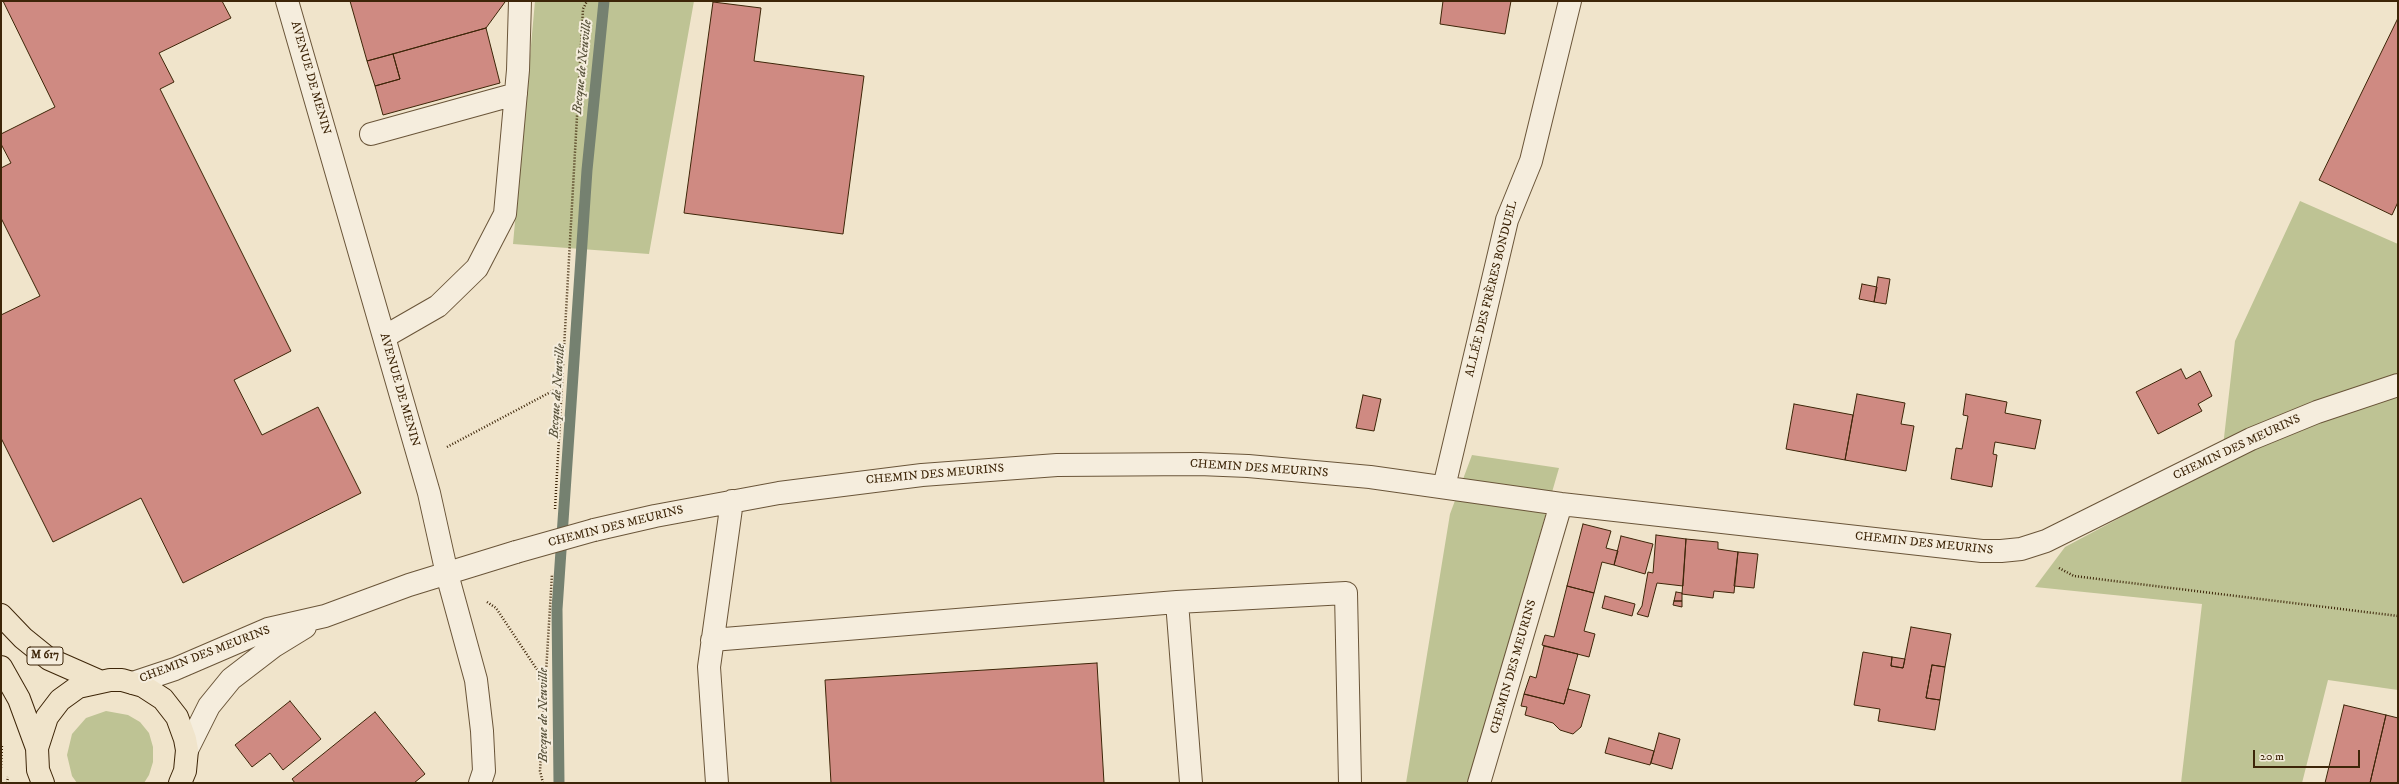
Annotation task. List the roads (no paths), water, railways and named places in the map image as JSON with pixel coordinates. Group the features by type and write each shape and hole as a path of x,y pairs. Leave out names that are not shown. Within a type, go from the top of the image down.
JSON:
{"main road":[{"name":"M 617","path":"1,615 23,638 49,659 99,681"},
{"path":"1,667 19,698 37,748"},
{"path":"38,779 37,748 42,727 53,708 78,687 99,681 122,680 133,682 154,692 170,708 182,728 186,750 181,782"}],"street":[{"name":"AVENUE DE MENIN","path":"287,1 420,461 476,680 484,771 480,783"},
{"path":"384,337 438,306 477,268 505,214 516,94 520,1"},
{"name":"ALLÉE DES FRÈRES BONDUEL","path":"1444,487 1507,220 1531,161 1570,1"},
{"path":"371,134 516,94"},
{"name":"CHEMIN DES MEURINS","path":"186,750 209,706 232,679 274,646 325,616 375,596 516,552 594,530 732,501 786,492 922,474 1104,463 1248,466 1370,477 1561,504 1982,551 2021,548 2046,541 2252,439 2317,412 2398,385"},
{"path":"717,783 709,667 732,501"},
{"name":"CHEMIN DES MEURINS","path":"1480,783 1561,504"},
{"path":"712,640 1177,602 1346,593 1350,783"},
{"path":"1177,602 1191,783"},
{"name":"CHEMIN DES MEURINS","path":"133,682 175,669 268,629 325,616"}],"waterway":[{"name":"Becque de Neuville","path":"559,783 557,609 587,170 604,1"}]}
